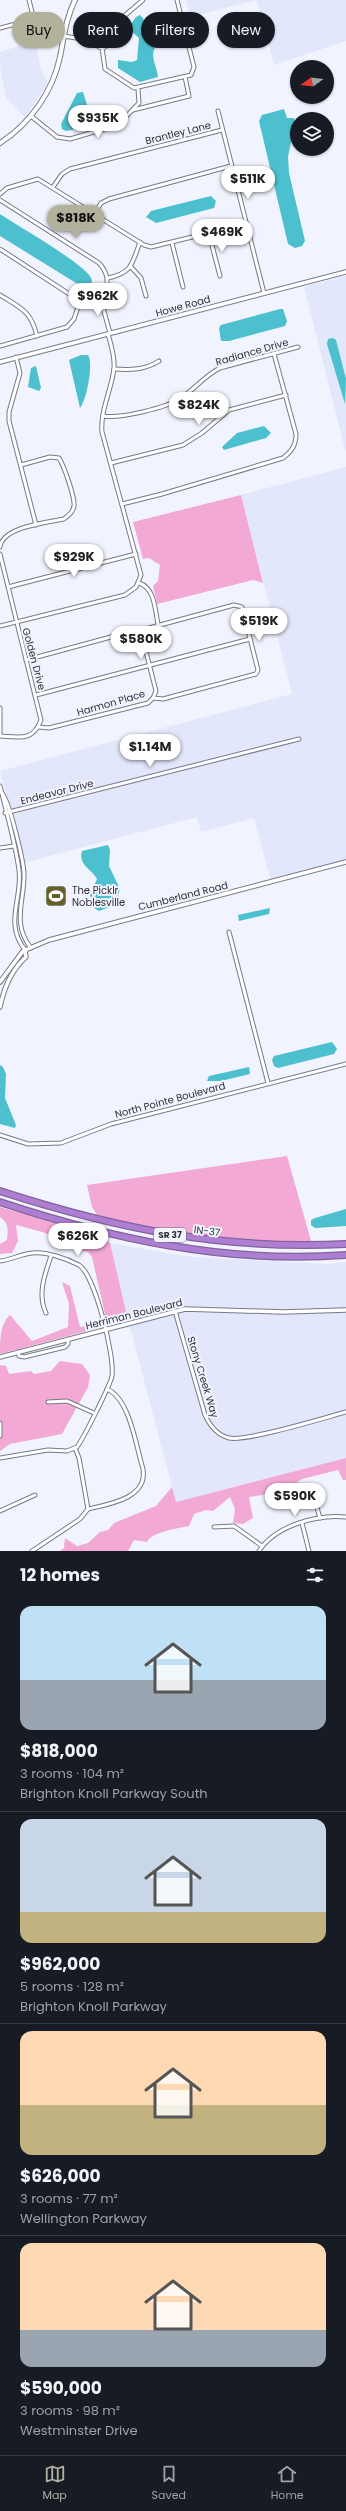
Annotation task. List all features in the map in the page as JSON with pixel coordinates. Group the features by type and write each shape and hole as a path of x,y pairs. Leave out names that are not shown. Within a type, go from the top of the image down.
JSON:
{"highway":[{"name":"IN-37","path":"0,1191 84,1217 170,1235 261,1245 346,1244"},
{"name":"IN-37","path":"0,1202 91,1230 180,1248 267,1256 346,1255"}],"main road":[{"path":"65,30 75,0"},
{"path":"0,143 31,116 52,80 60,48"}],"street":[{"path":"0,28 31,20 33,16 29,0"},
{"path":"129,12 144,0"},
{"path":"102,48 105,69 131,88 138,89 192,74 194,67 177,0"},
{"path":"133,110 189,96 185,77"},
{"path":"31,116 53,134 66,139 113,127 139,103 138,89"},
{"path":"218,111 264,293"},
{"name":"Brantley Lane","path":"53,187 62,174 70,169 222,130"},
{"path":"95,213 102,203 109,199 231,166"},
{"path":"0,194 7,188 36,180 53,187 140,242 151,247 246,224"},
{"path":"0,200 100,263 106,270 108,278 107,285 100,297 113,352 114,369 103,416 102,432 142,575 139,583 132,591 125,595 0,626"},
{"path":"209,234 220,276"},
{"path":"108,278 125,273 131,267 140,242"},
{"path":"172,243 183,287"},
{"path":"0,249 80,301 100,297"},
{"path":"131,267 142,278 146,296"},
{"name":"Howe Road","path":"0,362 346,272"},
{"path":"0,296 28,314 33,322 37,336"},
{"path":"0,346 59,330 71,324 80,301"},
{"name":"Radiance Drive","path":"103,416 118,417 171,403 181,398 208,374 220,368 298,347"},
{"path":"122,504 162,494 283,458 292,450 296,442 296,434 274,354"},
{"path":"16,357 20,373 9,416 36,525"},
{"path":"114,369 134,370 152,365 159,361"},
{"path":"111,463 183,445 202,433 229,410 286,395"},
{"path":"0,548 0,543 11,532 64,519 71,513 74,506 64,465 59,458 50,457 21,464"},
{"name":"Golden Drive","path":"0,554 16,622 36,695 41,720 38,727"},
{"path":"8,586 136,554"},
{"path":"139,583 147,585 150,590 158,624"},
{"path":"36,695 150,665 250,639 242,607 234,605 158,624 145,633 143,640 150,665 156,688 153,698"},
{"path":"26,660 133,631 145,633"},
{"name":"Harmon Place","path":"38,727 49,728 148,703 153,698 163,699 256,674 258,670 250,639"},
{"path":"0,708 0,735 23,737 35,732 38,727"},
{"name":"Endeavor Drive","path":"5,813 299,739"},
{"path":"0,786 10,812 24,872 19,913 25,939 31,948"},
{"path":"2,793 5,813 20,873 15,918 20,943 26,951"},
{"path":"0,848 14,846"},
{"name":"Cumberland Road","path":"0,982 13,961 23,951 80,931 346,862"},
{"path":"229,932 268,1083"},
{"name":"Cumberland Road","path":"0,1008 7,983 16,968 26,957 26,951"},
{"name":"North Pointe Boulevard","path":"0,1135 28,1144 61,1143 111,1124 346,1064"},
{"path":"0,1261 32,1253 51,1256 78,1265 88,1274 93,1284 113,1362 112,1376 107,1389 81,1442 75,1448 0,1457"},
{"path":"46,1313 43,1305 42,1288 51,1256"},
{"name":"Herriman Boulevard","path":"0,1357 175,1311 202,1308 283,1312 346,1310"},
{"name":"Stony Creek Way","path":"175,1311 205,1415 210,1426 221,1435 241,1439 346,1412"},
{"path":"18,1352 19,1356 24,1357 65,1347 68,1344 68,1339"},
{"path":"32,1551 80,1519 88,1509 133,1494 141,1486 144,1479 143,1469 123,1404 114,1393 107,1389"},
{"path":"48,1402 68,1401 94,1413"},
{"path":"0,1423 0,1436"},
{"path":"75,1448 79,1458 88,1509"},
{"path":"0,1511 35,1496"},
{"path":"315,1501 320,1518"},
{"path":"259,1551 262,1546 292,1526 320,1518 334,1516 346,1517"},
{"path":"302,1523 309,1551"},
{"path":"214,1528 234,1526 262,1546"}],"shaded area":[{"path":"186,0 257,0 209,12 189,12"},
{"path":"257,0 346,0 346,41 274,65 270,48 275,48 275,12 260,12"},
{"path":"13,48 36,48 41,69 48,83 25,117 6,98 0,66 0,52"},
{"path":"346,276 346,453 304,287"},
{"path":"346,467 346,860 271,881 254,818 201,832 197,817 23,863 0,771 292,694 241,495"},
{"path":"241,495 263,583 253,580 157,604 153,586 158,581 160,565 149,558 143,559 133,522"},
{"path":"287,1156 311,1241 298,1245 196,1239 102,1222 92,1207 87,1185"},
{"path":"0,1207 98,1235 110,1243 128,1320 0,1354 2,1328 10,1315 32,1341 68,1327 69,1304 62,1282 70,1286 80,1327 90,1325 105,1314 92,1257 88,1252 78,1250 73,1244 42,1232 16,1225 18,1241 12,1253 0,1254 0,1244 7,1240 8,1230 5,1222 0,1217"},
{"path":"108,1243 192,1257 326,1264 346,1262 346,1458 176,1502"},
{"path":"60,1361 82,1364 90,1375 88,1387 62,1434 10,1444 0,1451 0,1365 6,1366 9,1374 31,1371 34,1374 51,1371"},
{"path":"346,1458 346,1480 343,1480 338,1470 302,1479 297,1482 308,1491 304,1500 293,1506 275,1500 273,1505 268,1494 249,1497 253,1518 243,1524 233,1523 235,1509 230,1497 213,1511 206,1510 194,1514 189,1526 160,1533 147,1542 134,1540 128,1551 60,1551 64,1548 65,1538 77,1546 88,1543 100,1532 108,1530 114,1523 156,1506 172,1487 176,1502"}],"water":[{"path":"141,16 141,48 155,48 153,55 158,77 140,82 118,68 118,60 132,62 137,60 139,38 133,33 133,21 136,17"},
{"path":"83,92 88,108 99,116 99,120 82,128 66,131 62,129 61,124 77,93"},
{"path":"284,109 287,118 290,118 290,147 288,157 289,173 305,241 302,246 295,248 288,244 259,121 262,115"},
{"path":"211,196 216,201 214,208 156,223 146,217 151,211"},
{"path":"0,214 79,265 92,280 91,284 84,286 76,283 0,236"},
{"path":"283,309 287,321 285,326 229,341 221,341 219,328 221,325"},
{"path":"333,338 336,340 346,379 345,404 327,344 328,339"},
{"path":"81,355 88,355 90,360 90,374 85,398 80,408 69,360"},
{"path":"36,366 41,388 39,391 28,387 31,368"},
{"path":"264,426 271,433 266,438 224,450 222,447 237,433"},
{"path":"108,845 110,850 109,866 120,889 115,905 99,911 94,908 90,895 97,879 83,863 81,856 82,851"},
{"path":"270,908 269,914 239,921 238,915"},
{"path":"332,1042 337,1049 334,1054 278,1068 274,1066 272,1060 274,1056"},
{"path":"0,1065 3,1067 6,1074 5,1098 16,1125 15,1128 0,1124"},
{"path":"249,1067 250,1074 221,1081 207,1081 209,1076"},
{"path":"346,1209 346,1226 315,1228 311,1225 311,1220 315,1218"}],"place":[{"name":"The Picklr Noblesville","path":"56,896"}]}
